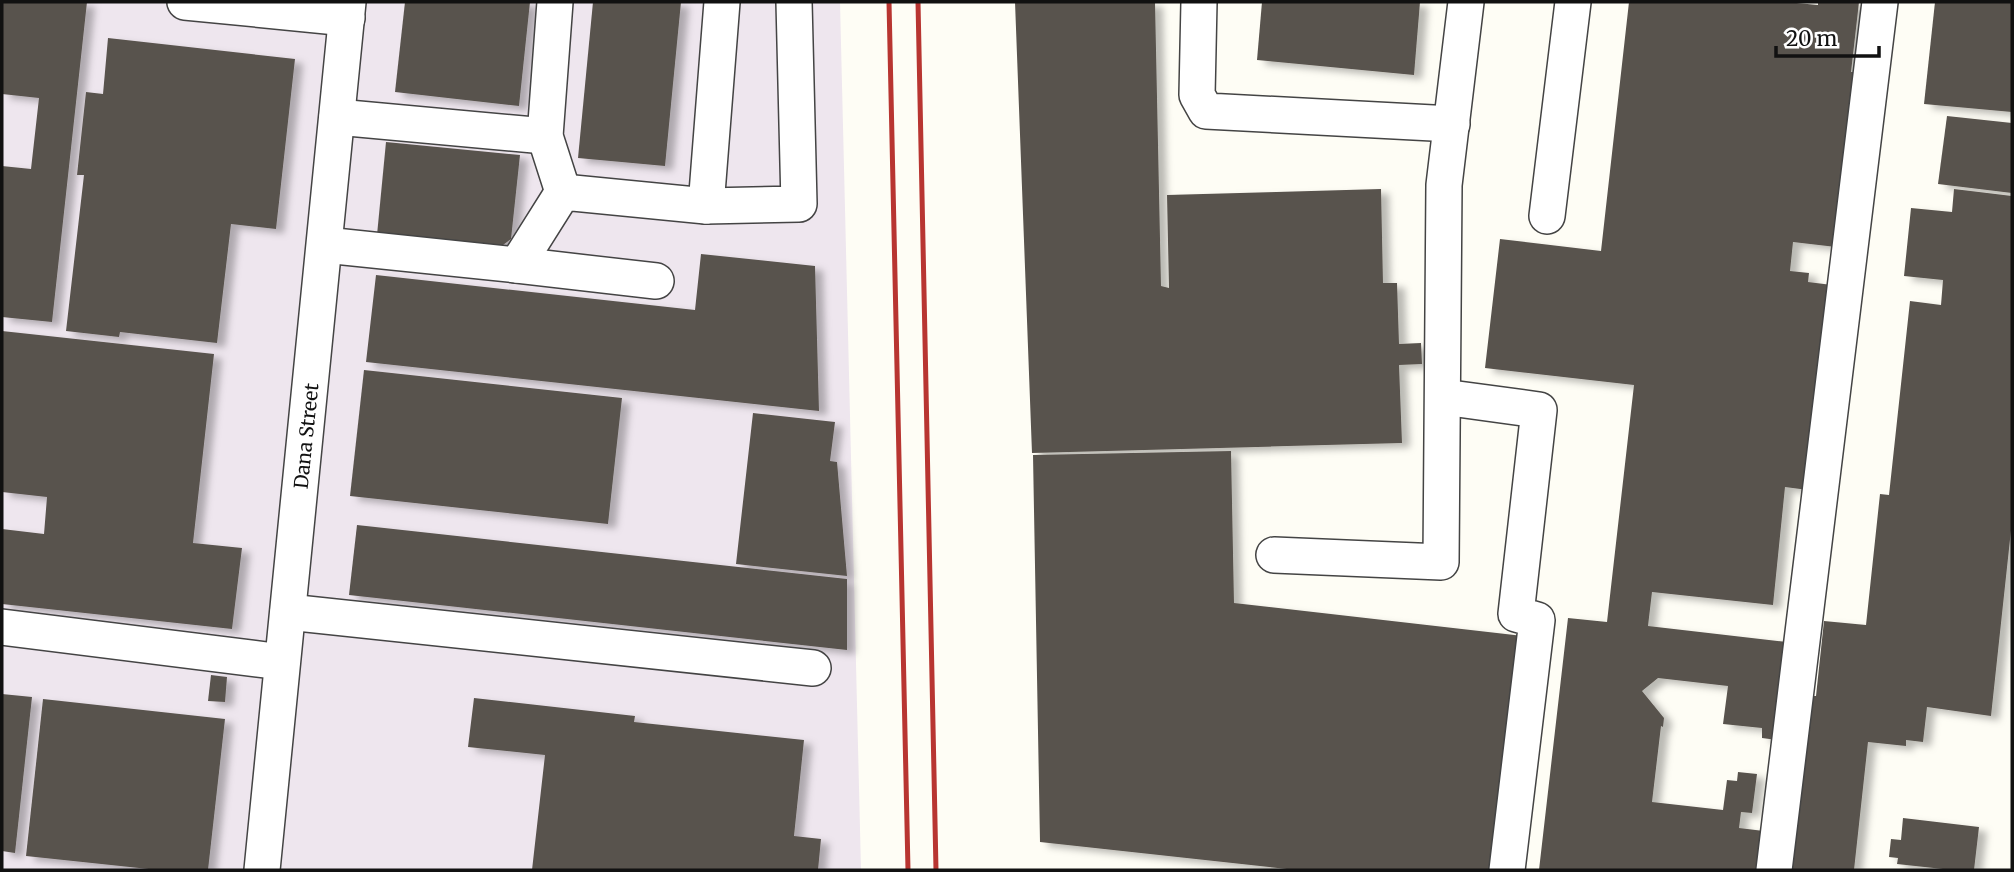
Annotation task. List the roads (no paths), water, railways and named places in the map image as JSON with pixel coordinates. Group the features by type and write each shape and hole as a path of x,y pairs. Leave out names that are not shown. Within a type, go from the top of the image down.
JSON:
{"street":[{"path":"185,2 347,10"},
{"path":"555,2 545,136 563,192"},
{"path":"706,206 722,2"},
{"path":"563,192 706,206 799,204 794,2"},
{"path":"1199,2 1198,95 1206,111 1451,124"},
{"path":"1274,555 1441,562 1444,185 1466,2"},
{"path":"1547,216 1573,2"},
{"path":"1774,870 1880,2"},
{"name":"Dana Street","path":"262,870 347,10"},
{"path":"337,117 545,136"},
{"path":"517,265 563,192"},
{"path":"325,245 656,281"},
{"path":"1443,397 1539,410 1517,614 1537,620 1507,870"},
{"path":"288,612 813,668"},
{"path":"2,626 282,662"}],"railway":[{"path":"889,2 908,870"},
{"path":"918,2 936,870"}]}
